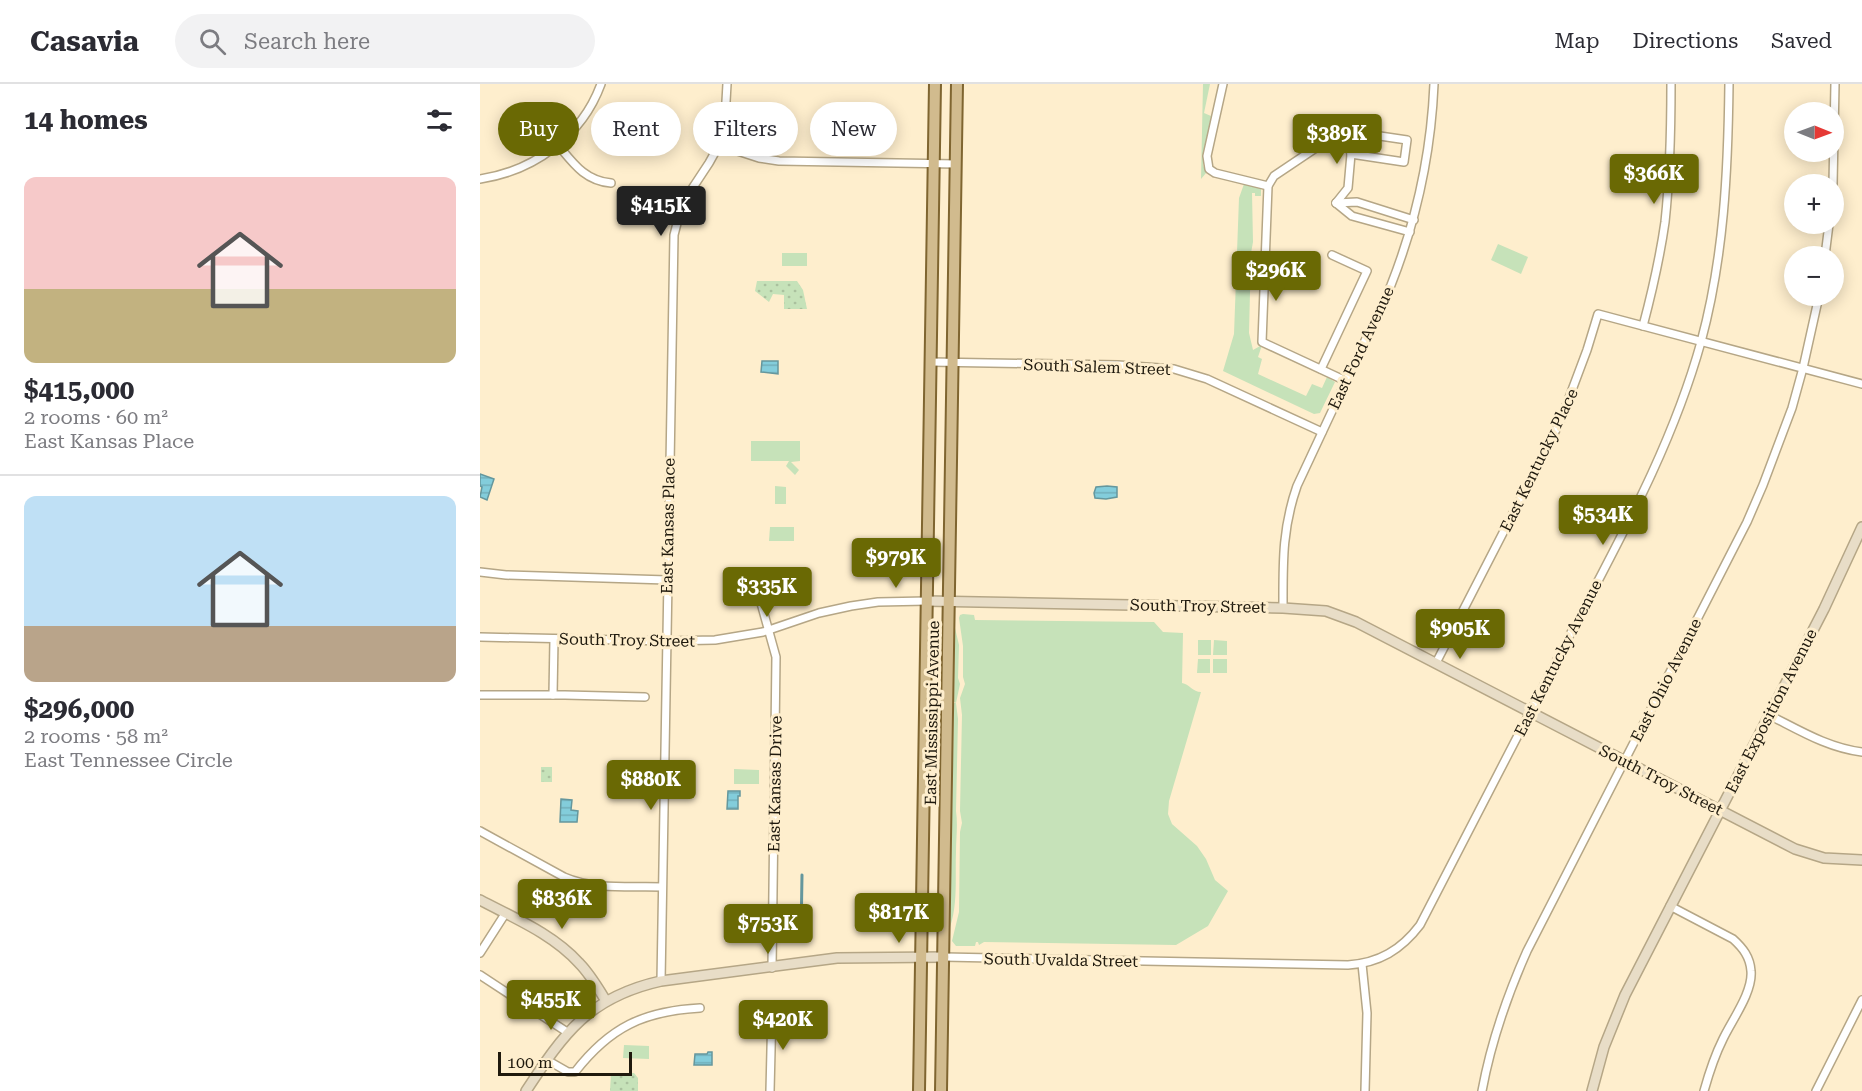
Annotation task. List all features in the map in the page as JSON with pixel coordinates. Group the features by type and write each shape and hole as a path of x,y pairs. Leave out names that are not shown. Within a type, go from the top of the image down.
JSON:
{"main road":[{"name":"East Mississippi Avenue","path":"919,1091 935,84"},
{"name":"East Mississippi Avenue","path":"941,1091 957,84"}],"street":[{"path":"579,123 601,84"},
{"name":"East Kansas Place","path":"726,102 727,84"},
{"path":"1223,84 1207,156 1209,168 1215,173 1268,186"},
{"name":"East Ford Avenue","path":"1283,608 1283,545 1297,486 1391,285 1410,232 1426,165 1434,84"},
{"path":"1643,326 1655,280 1665,222 1671,132 1671,84"},
{"name":"East Kentucky Avenue","path":"1362,964 1393,952 1420,925 1639,502 1658,461 1688,385 1701,341 1717,268 1727,181 1729,84"},
{"path":"1833,174 1835,84"},
{"path":"1346,381 1262,342 1268,186 1274,176 1341,131 1407,140 1404,162 1351,154"},
{"path":"1336,203 1348,188 1351,154 1346,131"},
{"path":"480,179 505,174 542,156"},
{"path":"568,156 589,177 596,181 610,183"},
{"name":"East Kansas Place","path":"661,981 674,235 682,204 713,156"},
{"path":"750,156 779,161 956,164"},
{"path":"1336,203 1357,202 1414,220"},
{"path":"1336,203 1352,216 1410,232"},
{"path":"1321,369 1367,271 1332,255"},
{"name":"East Ohio Avenue","path":"1482,1091 1502,1013 1527,951 1747,522 1778,447 1803,368 1817,306"},
{"name":"East Kentucky Place","path":"1436,663 1560,422 1587,351 1598,314 1862,384"},
{"name":"South Salem Street","path":"931,362 1118,365 1174,369 1207,379 1322,432"},
{"name":"East Exposition Avenue","path":"1592,1091 1604,1047 1617,1012 1637,970 1824,609 1862,527"},
{"path":"480,572 506,576 668,580"},
{"name":"South Troy Street","path":"480,637 666,641 726,639 770,630 819,613 878,602 927,601 1316,610 1345,617 1795,849 1812,856 1836,860 1862,860"},
{"name":"East Kansas Drive","path":"761,603 776,657 772,968"},
{"path":"553,695 554,639"},
{"path":"480,695 645,697"},
{"path":"1769,715 1826,743 1862,752"},
{"path":"480,831 576,882 596,885 662,887"},
{"path":"480,900 567,951 587,972 606,1001"},
{"path":"1670,906 1733,939 1746,953 1752,971 1751,982 1723,1040 1704,1091"},
{"path":"480,953 505,914"},
{"name":"South Uvalda Street","path":"526,1091 567,1032 582,1018 606,1001 633,989 661,981 837,958 944,957 1362,964"},
{"path":"1362,964 1367,1013 1365,1091"},
{"path":"480,975 567,1032"},
{"path":"1816,1091 1862,1000"},
{"path":"547,1060 568,1072 575,1072 596,1047 624,1026 656,1013 700,1008"},
{"path":"770,1091 772,1010"}],"green space":[{"path":"1203,84 1210,84 1204,113 1211,116 1203,159 1206,173 1201,179"},
{"path":"1244,184 1261,186 1261,196 1255,196 1255,193 1252,193 1253,242 1249,333 1253,350 1262,345 1258,357 1262,359 1258,374 1306,396 1312,384 1322,388 1327,377 1335,382 1320,413 1314,414 1223,371 1234,334 1239,198"},
{"path":"1498,244 1528,257 1521,274 1491,260"},
{"path":"782,253 807,253 807,266 782,266"},
{"path":"757,281 797,281 803,290 807,309 784,309 784,295 773,294 769,302 755,291"},
{"path":"751,441 800,441 800,461 791,462 799,470 795,475 786,466 789,461 751,461"},
{"path":"775,486 786,487 786,504 775,504"},
{"path":"770,527 794,527 794,541 769,541"},
{"path":"963,614 974,615 975,620 1154,622 1163,632 1183,633 1182,683 1201,692 1169,801 1168,814 1172,824 1197,846 1206,859 1215,880 1228,891 1208,926 1176,945 984,942 979,945 976,942 975,946 956,946 952,941 959,912 962,823 960,811 962,715 960,698 965,684 959,618"},
{"path":"955,628 959,645 958,678 960,684 956,703 958,719 956,890 950,927 954,703 956,702 954,702"},
{"path":"1198,640 1211,640 1211,655 1198,655"},
{"path":"1214,640 1227,641 1227,655 1213,655"},
{"path":"1198,659 1210,659 1210,673 1197,673"},
{"path":"1213,659 1227,659 1227,673 1213,673"},
{"path":"541,767 552,767 552,782 541,782"},
{"path":"734,769 759,770 759,784 734,784"},
{"path":"624,1045 649,1046 649,1059 623,1058"},
{"path":"611,1073 634,1073 638,1078 638,1091 610,1091"}],"water":[{"path":"762,361 778,361 778,374 761,372"},
{"path":"480,474 494,479 487,500 480,497 482,487 480,486"},
{"path":"1096,487 1117,487 1117,497 1095,498"},
{"path":"728,791 740,791 738,809 727,809"},
{"path":"561,799 572,800 571,810 578,811 577,822 560,822"},
{"path":"712,1052 712,1065 694,1065 695,1054 707,1054"}],"waterway":[{"path":"801,937 802,875"}]}
